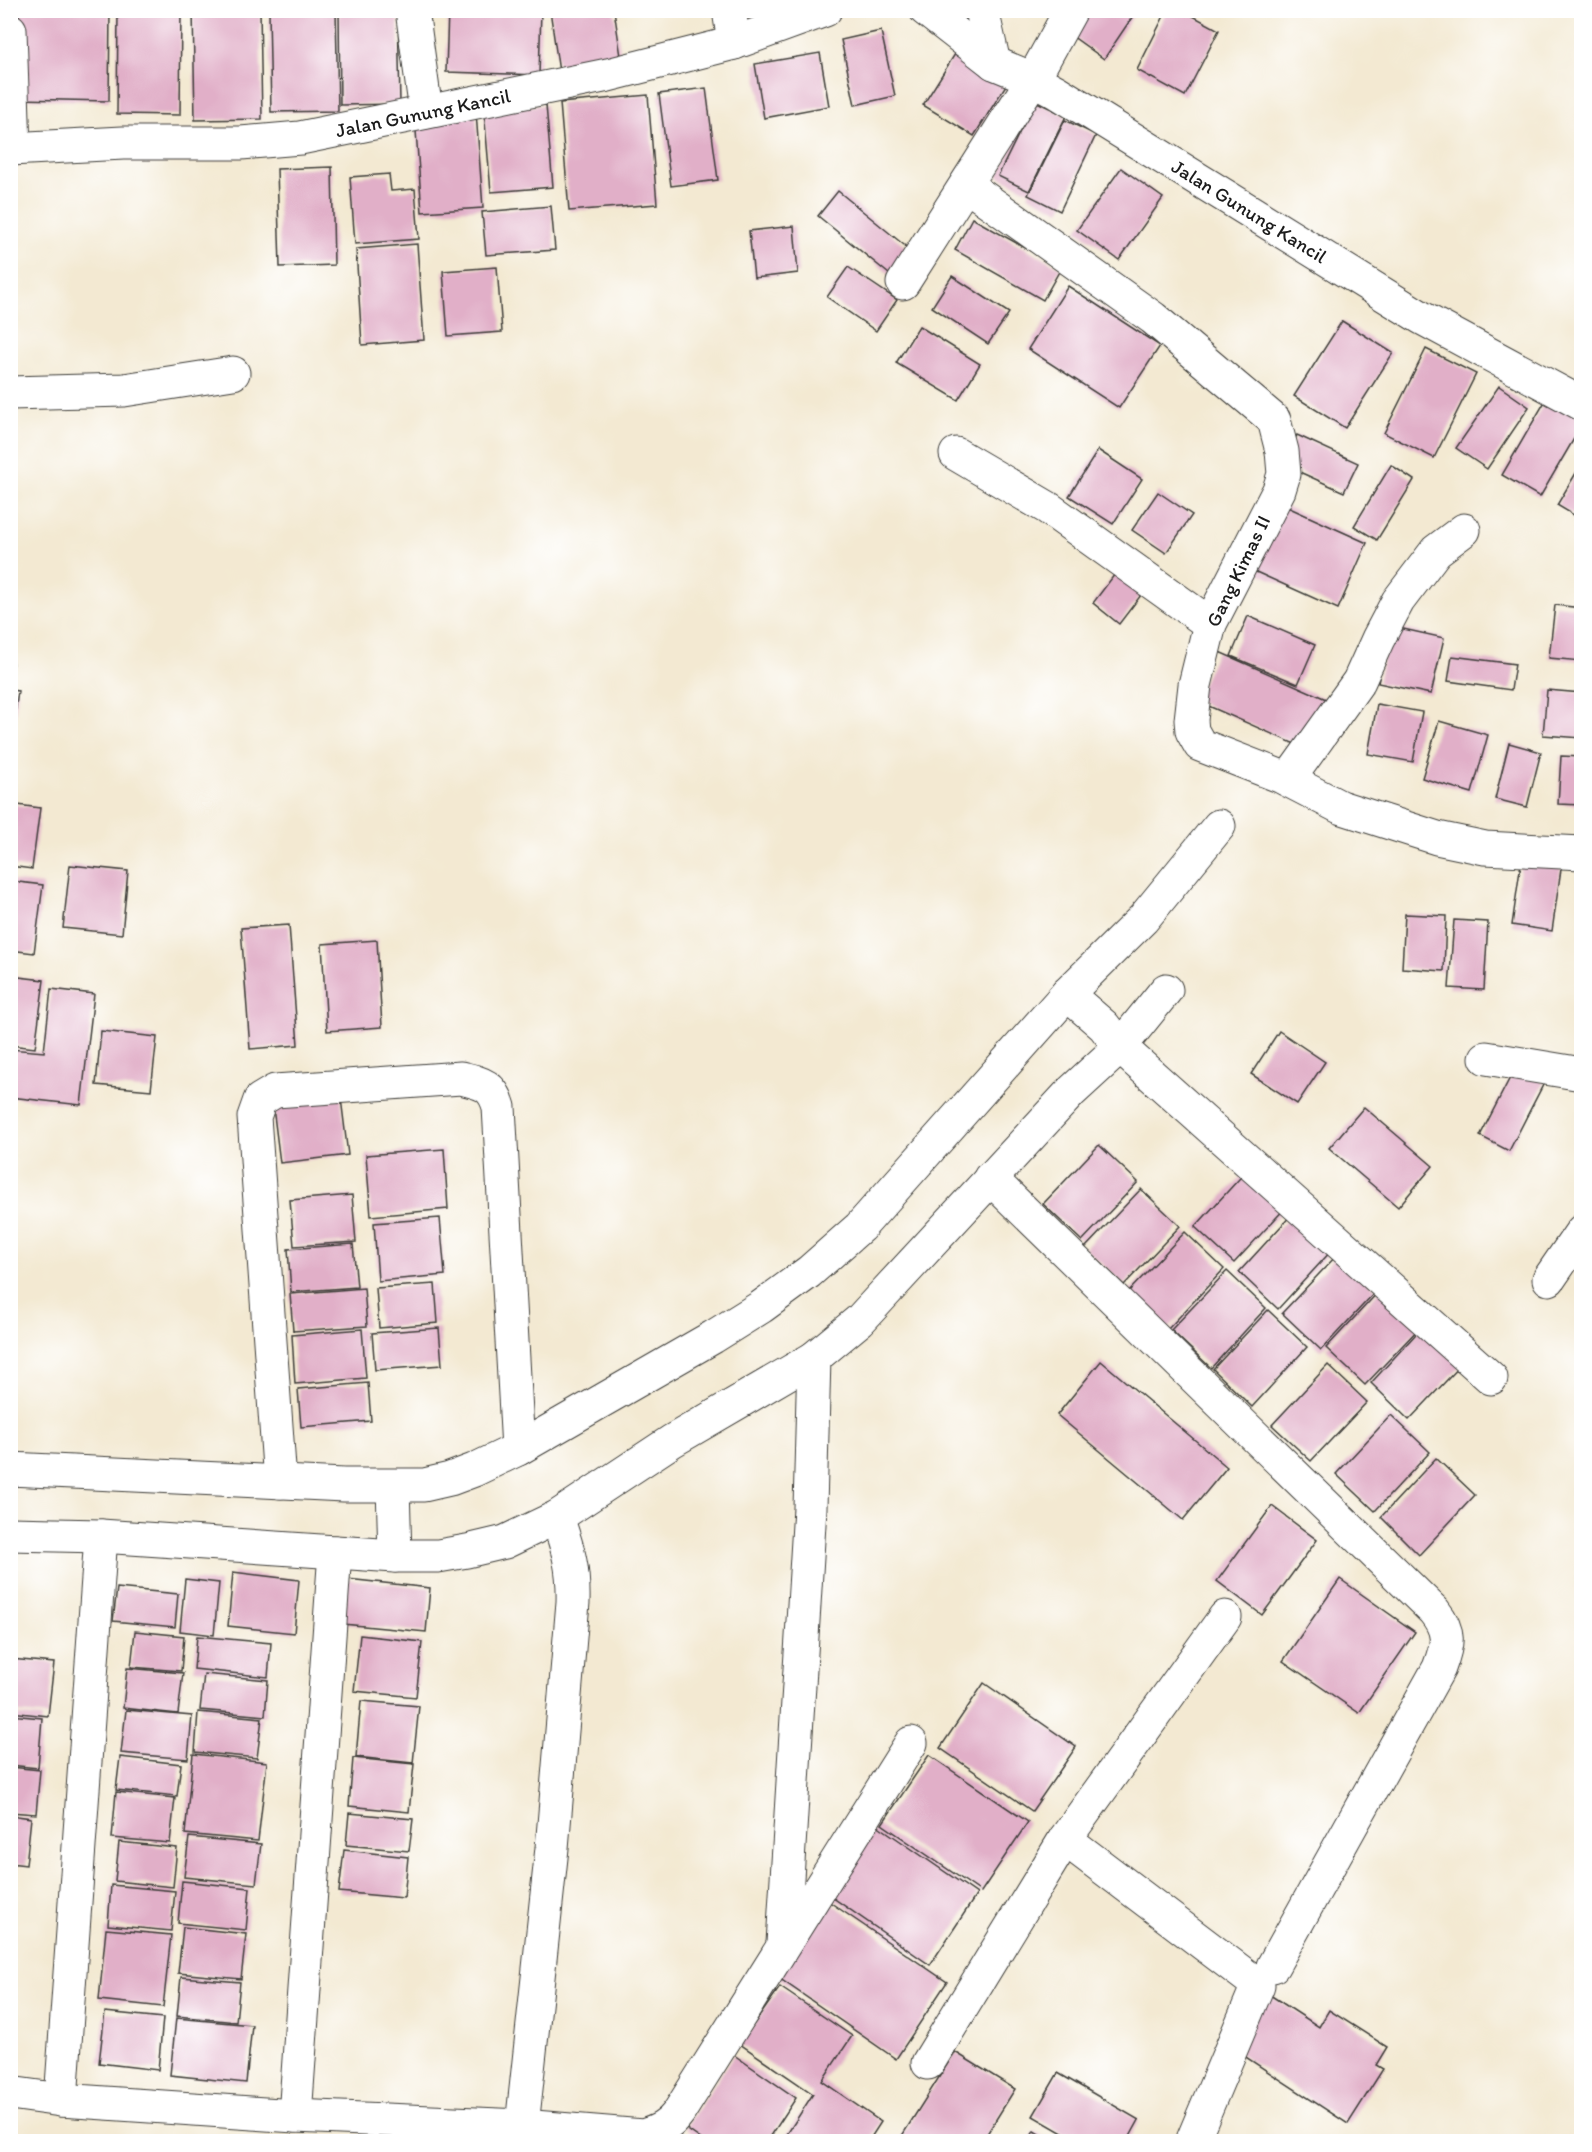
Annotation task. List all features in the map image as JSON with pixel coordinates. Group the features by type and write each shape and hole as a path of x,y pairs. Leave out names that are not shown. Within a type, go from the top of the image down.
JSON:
{"street":[{"path":"412,10 426,112"},
{"path":"729,10 734,43"},
{"name":"Jalan Gunung Kancil","path":"12,149 123,143 241,143 300,138 608,75 734,43 825,10"},
{"name":"Jalan Gunung Kancil","path":"926,10 994,63 1057,92 1422,318 1581,404"},
{"path":"982,10 994,63"},
{"path":"903,283 1033,79 1071,10"},
{"path":"10,30 12,149"},
{"name":"Gang Kimas II","path":"966,185 1154,318 1274,420 1282,451 1284,474 1279,490 1210,624 1195,685 1192,731 1200,745 1288,780 1340,807 1437,838 1485,848 1581,853"},
{"path":"10,393 124,390 233,373"},
{"path":"956,454 1048,508 1210,624"},
{"path":"1288,780 1359,681 1398,601 1436,551 1464,530"},
{"path":"10,1469 280,1482 424,1485 474,1470 518,1449 761,1307 809,1272 860,1227 1067,994 1143,920 1219,826"},
{"path":"10,1534 100,1536 395,1556 438,1556 505,1542 557,1517 672,1441 814,1358 860,1320 1071,1092 1120,1047 1166,990"},
{"path":"1067,994 1104,1026 1120,1047 1491,1378"},
{"path":"1486,1058 1581,1074"},
{"path":"280,1482 255,1117 260,1100 276,1090 461,1078 488,1086 495,1095 499,1107 518,1449"},
{"path":"990,1179 1434,1611 1443,1623 1447,1636 1446,1650 1439,1668 1273,1966"},
{"path":"1549,1279 1581,1231"},
{"path":"783,1947 810,1508 814,1358"},
{"path":"393,1486 395,1556"},
{"path":"522,2126 552,1848 573,1602 574,1578 557,1517"},
{"path":"61,2100 100,1536"},
{"path":"296,2116 335,1552"},
{"path":"928,2062 1065,1839 1225,1617"},
{"path":"10,2093 61,2100 296,2116 522,2126 643,2136 660,2131 671,2123 679,2112 911,1743"},
{"path":"1065,1839 1258,1984 1192,2142"}],"building":[{"path":"19,10 110,10 109,101 18,99"},
{"path":"118,10 181,10 180,115 117,114"},
{"path":"193,10 260,10 262,119 195,120"},
{"path":"336,10 338,111 271,112 269,12"},
{"path":"448,10 541,10 539,75 446,72"},
{"path":"550,10 614,10 622,63 559,72"},
{"path":"1089,10 1137,10 1104,59 1072,36"},
{"path":"1167,10 1182,10 1219,30 1185,96 1137,70"},
{"path":"398,11 400,104 340,105 339,12"},
{"path":"881,31 895,96 855,105 841,40"},
{"path":"820,53 829,106 764,118 755,64"},
{"path":"955,54 1006,85 974,136 923,105"},
{"path":"706,88 718,180 671,186 659,94"},
{"path":"648,95 657,204 569,211 560,103"},
{"path":"1035,101 1066,116 1029,191 998,176"},
{"path":"546,105 553,187 491,192 484,110"},
{"path":"476,112 483,208 422,212 415,117"},
{"path":"1065,120 1096,135 1060,211 1028,195"},
{"path":"332,167 334,265 280,267 277,169"},
{"path":"1121,168 1163,198 1119,260 1077,230"},
{"path":"389,174 391,191 415,189 419,239 355,244 350,177"},
{"path":"838,191 909,249 889,274 818,216"},
{"path":"551,206 555,250 486,255 482,212"},
{"path":"972,218 1061,268 1043,300 955,250"},
{"path":"794,226 798,273 754,278 749,231"},
{"path":"417,244 424,340 362,345 356,249"},
{"path":"497,267 502,332 448,336 443,271"},
{"path":"848,267 897,300 876,331 827,297"},
{"path":"952,276 1009,313 988,344 932,307"},
{"path":"1068,286 1160,346 1119,408 1028,349"},
{"path":"1342,321 1393,353 1345,428 1294,396"},
{"path":"919,326 980,364 958,400 896,363"},
{"path":"1426,349 1476,374 1434,458 1384,433"},
{"path":"1499,386 1529,407 1487,469 1456,448"},
{"path":"1547,398 1582,418 1582,425 1540,497 1502,475"},
{"path":"1297,435 1358,463 1344,492 1284,465"},
{"path":"1098,450 1142,479 1113,524 1069,496"},
{"path":"1582,463 1582,520 1557,505"},
{"path":"1391,465 1414,480 1377,540 1354,526"},
{"path":"1158,492 1192,515 1166,553 1132,530"},
{"path":"1283,505 1367,543 1338,609 1254,571"},
{"path":"1121,566 1148,586 1119,624 1093,603"},
{"path":"1555,605 1582,608 1582,661 1549,658"},
{"path":"1248,616 1315,645 1298,684 1231,656"},
{"path":"1390,626 1444,638 1431,694 1378,683"},
{"path":"1217,651 1326,699 1304,748 1195,700"},
{"path":"10,653 12,653 13,677 10,677"},
{"path":"1452,656 1515,664 1511,690 1448,681"},
{"path":"10,690 18,691 12,737 10,737"},
{"path":"1547,690 1582,693 1582,738 1543,735"},
{"path":"1377,704 1422,712 1413,762 1368,754"},
{"path":"1439,721 1488,735 1472,793 1422,778"},
{"path":"1509,743 1541,752 1527,807 1495,799"},
{"path":"1561,756 1582,757 1582,805 1558,804"},
{"path":"10,804 40,808 32,869 10,866"},
{"path":"1522,856 1562,862 1552,931 1512,925"},
{"path":"70,865 128,871 122,934 63,928"},
{"path":"10,881 43,885 34,953 10,950"},
{"path":"1405,914 1446,916 1444,971 1402,968"},
{"path":"1454,920 1488,922 1484,990 1449,988"},
{"path":"289,925 298,1045 250,1049 241,928"},
{"path":"377,940 382,1027 327,1031 322,944"},
{"path":"10,976 44,980 35,1048 10,1045"},
{"path":"51,989 94,994 81,1105 10,1097 10,1049 44,1052"},
{"path":"101,1031 157,1037 151,1090 96,1085"},
{"path":"1279,1031 1325,1062 1297,1104 1251,1074"},
{"path":"1515,1068 1544,1083 1509,1151 1480,1136"},
{"path":"341,1098 348,1155 280,1163 273,1107"},
{"path":"1364,1107 1433,1166 1398,1207 1329,1148"},
{"path":"1099,1145 1138,1182 1082,1241 1043,1204"},
{"path":"444,1149 448,1209 371,1216 366,1155"},
{"path":"1250,1167 1289,1204 1234,1263 1195,1227"},
{"path":"1141,1189 1180,1226 1124,1285 1085,1248"},
{"path":"352,1195 356,1242 294,1246 290,1200"},
{"path":"1294,1212 1333,1249 1278,1309 1239,1272"},
{"path":"440,1218 445,1275 378,1281 374,1223"},
{"path":"1185,1232 1224,1269 1168,1329 1129,1291"},
{"path":"353,1244 357,1287 291,1292 288,1249"},
{"path":"1338,1254 1377,1290 1321,1350 1282,1313"},
{"path":"1227,1271 1266,1308 1211,1368 1171,1330"},
{"path":"435,1284 438,1323 379,1328 376,1288"},
{"path":"364,1288 367,1326 293,1331 290,1294"},
{"path":"1382,1288 1421,1326 1365,1385 1326,1348"},
{"path":"1268,1310 1307,1347 1252,1407 1213,1369"},
{"path":"1426,1323 1465,1361 1409,1420 1371,1383"},
{"path":"439,1328 442,1365 375,1370 372,1333"},
{"path":"362,1329 366,1378 295,1384 292,1335"},
{"path":"1101,1361 1227,1467 1183,1520 1057,1415"},
{"path":"1328,1365 1367,1402 1311,1461 1272,1425"},
{"path":"368,1383 371,1421 301,1427 298,1389"},
{"path":"1391,1415 1430,1452 1375,1511 1336,1474"},
{"path":"1436,1458 1475,1495 1419,1555 1381,1517"},
{"path":"1272,1506 1317,1540 1262,1615 1217,1581"},
{"path":"233,1572 299,1580 294,1633 228,1626"},
{"path":"185,1579 219,1583 214,1635 180,1631"},
{"path":"347,1579 430,1588 426,1632 343,1624"},
{"path":"1340,1579 1415,1632 1359,1713 1283,1661"},
{"path":"117,1588 178,1594 175,1627 113,1621"},
{"path":"135,1631 184,1636 181,1671 131,1667"},
{"path":"360,1635 422,1642 416,1697 354,1691"},
{"path":"197,1636 271,1643 268,1677 194,1669"},
{"path":"10,1659 54,1663 48,1716 10,1712"},
{"path":"127,1668 183,1673 178,1714 123,1708"},
{"path":"204,1674 268,1680 265,1716 200,1710"},
{"path":"984,1683 1076,1747 1032,1811 940,1748"},
{"path":"361,1701 419,1706 413,1763 356,1757"},
{"path":"126,1710 192,1716 188,1759 121,1753"},
{"path":"198,1712 262,1718 257,1758 195,1752"},
{"path":"10,1715 42,1718 38,1768 10,1765"},
{"path":"193,1754 267,1762 258,1841 185,1834"},
{"path":"929,1755 1028,1822 981,1892 882,1824"},
{"path":"120,1757 181,1764 177,1796 116,1790"},
{"path":"353,1758 414,1764 409,1812 349,1806"},
{"path":"10,1767 40,1770 36,1814 10,1812"},
{"path":"116,1792 175,1798 170,1843 112,1838"},
{"path":"349,1813 413,1819 409,1851 346,1845"},
{"path":"10,1815 31,1818 26,1865 10,1863"},
{"path":"877,1825 977,1894 930,1965 829,1895"},
{"path":"189,1837 261,1844 256,1884 184,1877"},
{"path":"119,1842 177,1848 173,1887 115,1881"},
{"path":"344,1850 408,1857 404,1898 339,1892"},
{"path":"182,1881 250,1888 246,1930 178,1923"},
{"path":"111,1885 175,1891 171,1931 108,1925"},
{"path":"828,1901 947,1982 896,2059 776,1976"},
{"path":"183,1927 246,1934 241,1979 178,1973"},
{"path":"106,1929 171,1935 163,2007 99,2000"},
{"path":"181,1977 240,1982 236,2022 177,2016"},
{"path":"780,1987 852,2036 822,2081 881,2122 868,2142 782,2142 813,2094 740,2044"},
{"path":"1267,1993 1319,2027 1329,2010 1387,2047 1376,2065 1383,2069 1348,2124 1232,2048"},
{"path":"105,2012 163,2018 158,2070 99,2063"},
{"path":"176,2018 252,2025 246,2083 170,2075"},
{"path":"955,2052 1015,2089 982,2142 898,2142"},
{"path":"734,2055 796,2098 767,2142 705,2142 685,2128"},
{"path":"1058,2073 1139,2120 1127,2142 1078,2142 1033,2116"},
{"path":"1034,2131 1052,2142 1028,2142"}]}
